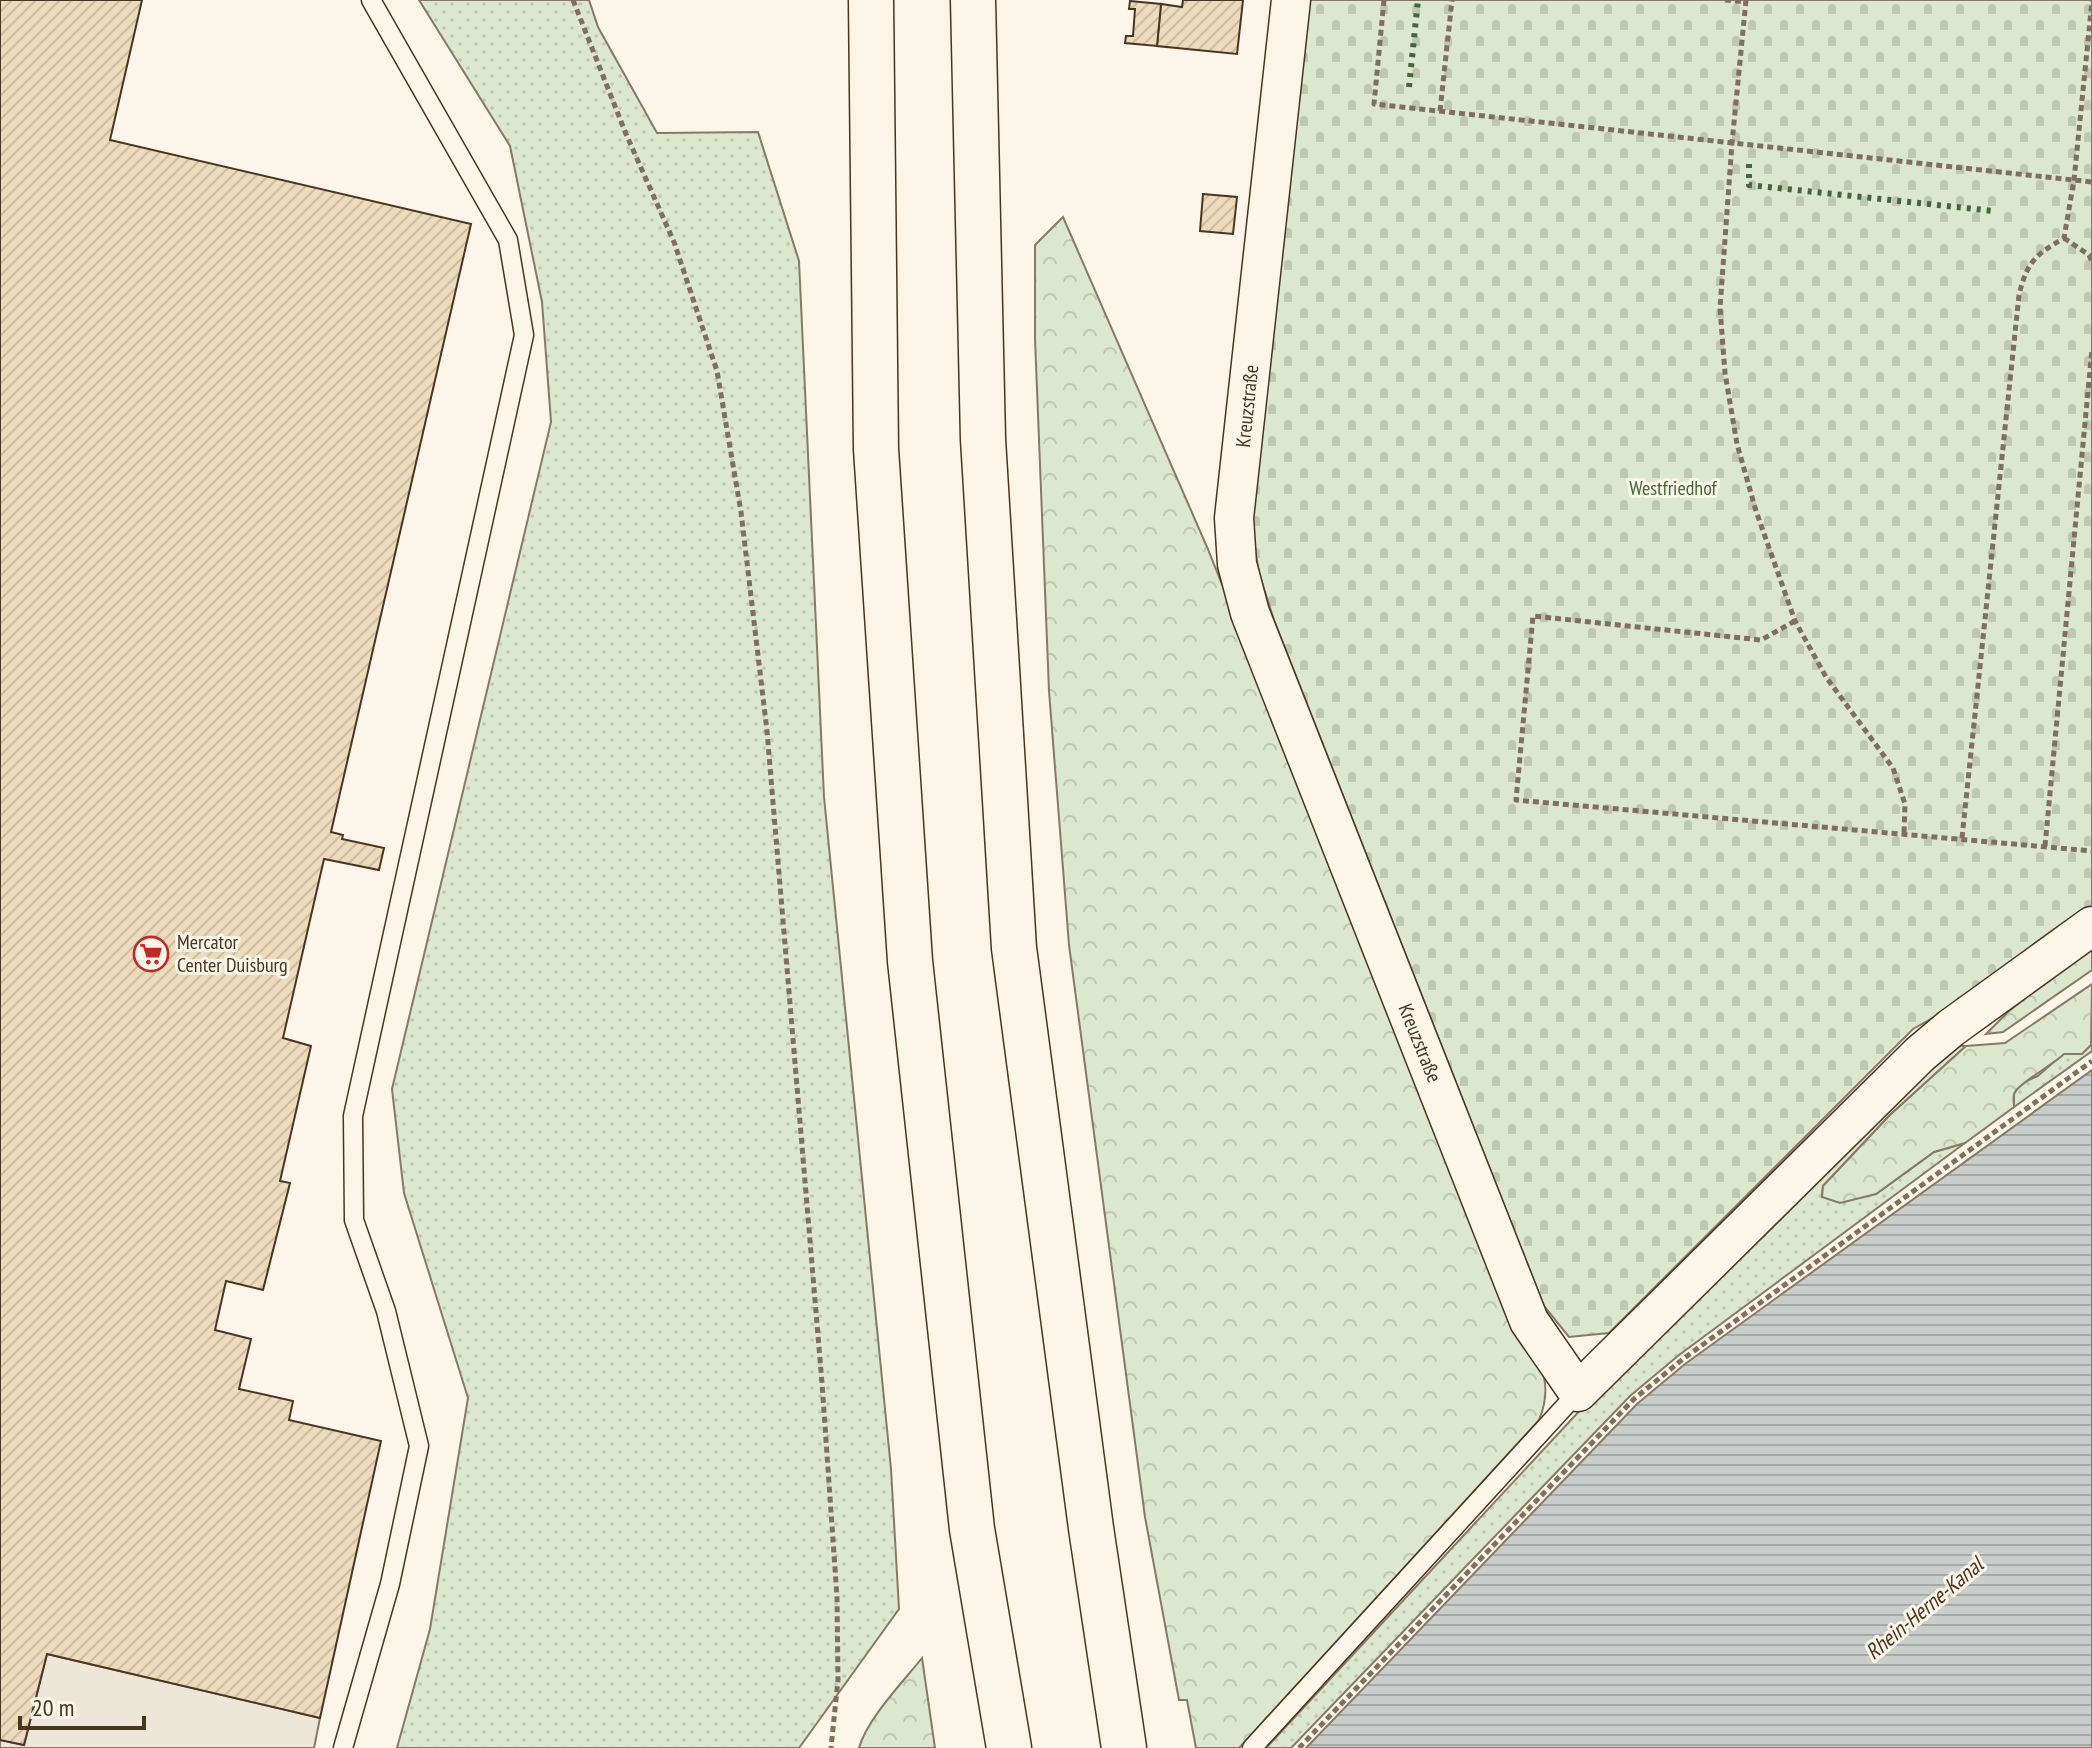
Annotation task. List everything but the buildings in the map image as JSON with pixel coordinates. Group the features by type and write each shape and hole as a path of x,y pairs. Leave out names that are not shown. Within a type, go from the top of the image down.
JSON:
{"highway":[{"path":"871,0 876,449 910,961 972,1529 1009,1748"},
{"path":"973,0 983,439 1014,948 1088,1512 1124,1748"}],"street":[{"name":"Kreuzstraße","path":"1291,0 1234,518 1237,564 1250,613 1529,1321 1578,1392"},
{"path":"1578,1392 1920,1054 2092,926"}],"lane":[{"path":"343,1748 390,1584 419,1446 386,1311 354,1220 353,1116 524,335 508,240 371,0"},
{"path":"1252,1748 1578,1392"}],"path":[{"path":"573,0 626,134 674,242 717,371 741,512 767,731 822,1383 837,1597 838,1680 829,1746"},
{"path":"1384,0 1374,104 2092,182"},
{"path":"1440,111 1452,0"},
{"path":"1725,0 1746,1 1720,308 1725,373 1741,458 1756,511 1795,621 1826,677 1893,768 1905,804 1904,834"},
{"path":"1962,838 2019,295 2025,271 2040,253 2064,238 2074,180 2092,1"},
{"path":"2064,238 2089,255 2092,262"},
{"path":"2045,846 2092,349"},
{"path":"1795,621 1761,640 1533,616 1516,800 2092,851"},
{"path":"1299,1748 1634,1399 1683,1359 2092,1061"}],"green space":[{"path":"419,0 589,0 598,27 657,133 758,132 799,261 824,797 891,1469 899,1609 799,1748 397,1748 430,1629 468,1398 404,1193 392,1089 551,422 542,302 510,146"},
{"name":"Westfriedhof","path":"1304,0 2092,0 2092,911 2006,977 1913,1029 1609,1333 1569,1337 1544,1306 1274,620 1259,573 1249,515"},
{"path":"1063,217 1207,547 1520,1329 1539,1362 1545,1383 1544,1406 1539,1420 1239,1748 1196,1748 1187,1700 1179,1700 1145,1517 1069,945 1049,691 1035,339 1035,245"},
{"path":"2092,944 2092,970 2003,1032 1986,1034 2008,1012"},
{"path":"2092,984 2091,1045 2082,1054 2064,1054 2016,1090 2014,1107 1965,1143 1934,1152 1876,1194 1840,1203 1822,1197 1823,1186 1890,1115 1966,1046 2005,1043"},
{"path":"2092,1032 2092,1051 2014,1107 2014,1094 2020,1084 2038,1076 2064,1053 2091,1045"},
{"path":"1951,1045 1966,1046 1890,1115 1823,1186 1822,1197 1876,1194 1934,1152 1965,1143 1679,1355 1630,1396 1291,1748 1266,1748 1624,1363"},
{"path":"922,1658 935,1748 859,1748 877,1713"}],"shaded area":[{"path":"47,1654 320,1718 314,1748 0,1748 0,1740 24,1745"}],"water":[{"name":"Rhein-Herne-Kanal","path":"2092,1070 2092,1748 1306,1748 1637,1404 1685,1364"}],"hedge":[{"path":"1409,87 1418,0"},
{"path":"1749,164 1749,185 1994,211"}],"place":[{"name":"Mercator Center Duisburg","path":"151,954"}]}
